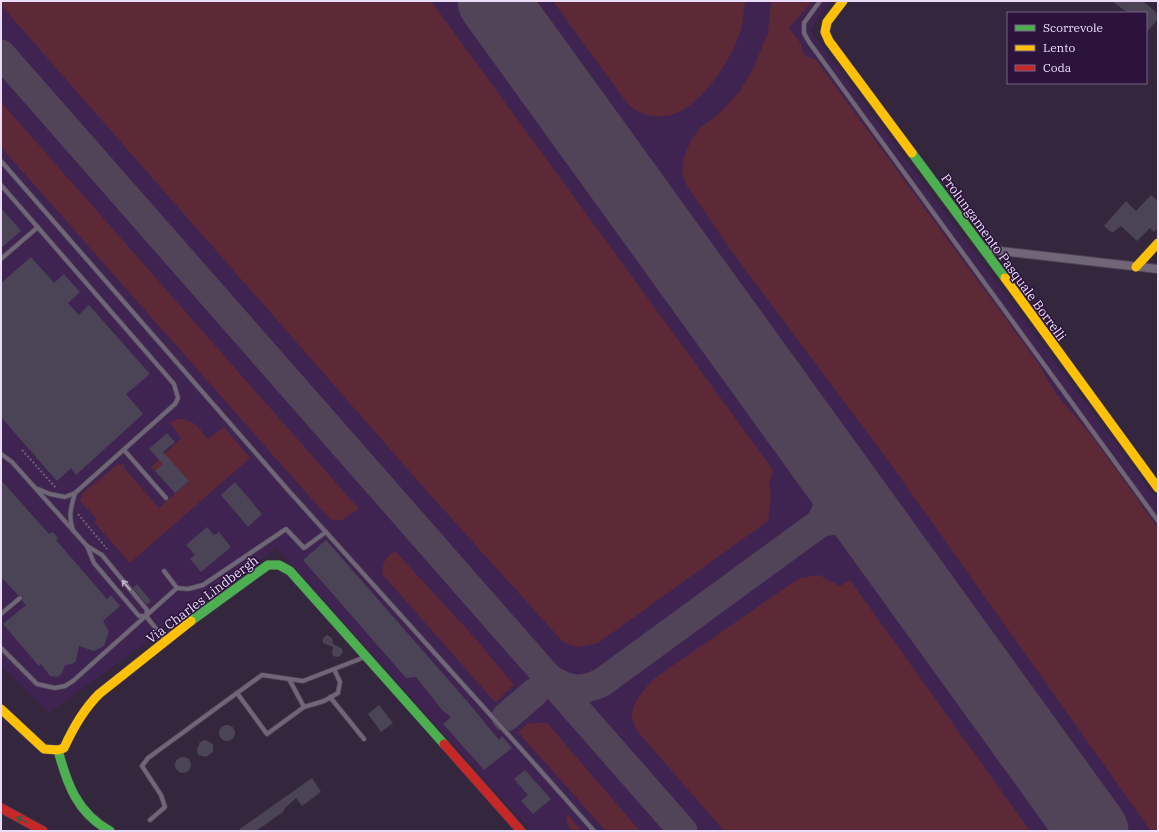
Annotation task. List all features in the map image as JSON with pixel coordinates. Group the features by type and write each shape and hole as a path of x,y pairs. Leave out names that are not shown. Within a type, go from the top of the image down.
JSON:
{"main road":[{"name":"Prolungamento Pasquale Borrelli","path":"843,1 827,22 825,32 829,41 1158,488"},
{"path":"1136,267 1158,243"},
{"name":"Via Charles Lindbergh","path":"58,750 64,748 76,721 87,705 112,682 268,565 279,565 290,571 521,831"},
{"path":"1,709 44,749 58,750 64,772 80,806 93,821 110,831"},
{"path":"1,808 43,831"}],"street":[{"path":"983,249 1158,269"}],"lane":[{"path":"820,1 804,23 804,33 809,42 1158,521"},
{"path":"1,161 326,532 594,831"},
{"path":"2,186 174,384 178,398 175,404 75,493 65,497 36,489"},
{"path":"1,260 38,227"},
{"path":"124,450 166,498"},
{"path":"1,454 12,462 86,546 94,563 139,616 146,616"},
{"path":"74,532 70,520 71,506 75,493"},
{"path":"1,648 37,684 55,688 65,686 73,681 177,588 188,589 203,585 286,529 304,548 326,532"},
{"path":"86,546 106,560 147,610 146,616 166,641"},
{"path":"164,571 177,588"},
{"path":"1,614 20,598"},
{"path":"150,820 165,807 162,795 142,766 148,758 262,675 303,681 365,657"},
{"path":"237,693 267,734 304,707 324,701 338,692 340,682 334,669"},
{"path":"289,679 304,707"},
{"path":"330,698 364,739"}],"shaded area":[{"path":"1,1 832,1 810,30 1158,501 1158,831 531,831 277,548 49,713 1,666"},
{"path":"1,1 431,1 773,470 769,484 771,497 768,521 598,643 580,647 564,643 425,489 1,5"},
{"path":"553,1 745,1 742,25 738,38 732,52 714,81 703,94 691,104 678,112 666,116 660,116 642,113 627,103"},
{"path":"771,1 812,1 789,28 801,44 802,50 806,56 816,60 1038,363 1056,394 1091,435 1158,528 1158,831 1151,831 890,463 730,249 686,184 682,171 684,157 691,140 701,127 719,114 740,91 753,69 768,33"},
{"path":"1,102 359,509 342,520 332,520 318,506 1,147"},
{"path":"178,419 188,420 195,424 208,439 224,427 250,458 130,563 94,522 97,519 80,501 82,494 117,465 124,464 124,468 159,508 189,481 155,471 151,467 181,438 170,423"},
{"path":"395,551 475,638 514,685 495,702 382,574 385,561"},
{"path":"819,575 840,586 850,580 1030,831 724,831 636,729 632,715 634,705 640,695 655,678 792,583 801,578"},
{"path":"532,723 547,723 640,831 606,831 518,732 526,725"},
{"path":"567,814 582,831 571,831 566,820"}],"building":[{"path":"1112,1 1143,1 1158,14 1158,19 1147,32 1147,12 1127,12"},
{"path":"1151,195 1158,201 1158,228 1154,232 1150,228 1137,241 1121,226 1112,233 1104,226 1126,201 1136,211"},
{"path":"1,208 21,231 1,248"},
{"path":"31,257 54,283 64,274 80,292 68,303 79,315 89,305 150,374 126,394 143,414 76,475 71,468 57,481 1,417 1,283"},
{"path":"167,433 175,442 163,452 189,481 175,493 155,471 163,464 149,449"},
{"path":"1,480 49,534 53,532 58,538 56,540 107,599 111,595 120,606 103,621 109,631 104,646 94,651 79,646 76,661 72,664 65,665 62,673 58,677 50,676 41,664 39,666 3,624 26,605 22,601 22,595 18,595 1,577"},
{"path":"235,482 262,514 248,527 221,495"},
{"path":"207,527 214,535 219,532 231,547 201,572 190,559 195,555 186,545"},
{"path":"326,540 467,701 499,740 502,736 512,748 484,770 443,724 451,717 442,710 416,677 406,678 303,560"},
{"path":"137,584 151,601 147,605 133,588"},
{"path":"327,635 332,638 333,644 341,648 343,652 340,656 333,656 333,647 323,643 323,638"},
{"path":"379,705 393,723 381,732 368,714"},
{"path":"227,725 233,727 235,733 233,739 227,741 221,739 219,733 221,727"},
{"path":"205,740 213,744 213,752 206,757 198,755 197,749 200,742"},
{"path":"183,757 190,762 191,765 186,772 183,773 176,768 175,765 180,758"},
{"path":"525,770 551,799 533,814 521,801 528,795 514,779"},
{"path":"312,778 321,792 302,806 296,798 285,808 283,812 256,831 237,831"}],"taxiway":[{"path":"1,54 683,831"},
{"path":"820,523 829,505 831,497 829,475 822,456"},
{"path":"549,678 562,686 574,689 587,688 601,683 820,523 847,520 859,524 882,539"},
{"path":"506,717 534,693"}],"runway":[{"path":"493,1 1093,831"}],"traffic: fast":[{"path":"912,153 1005,278"},
{"path":"191,621 268,565 279,565 290,571 444,744"},
{"path":"58,750 65,774 81,806 89,816 110,831"}],"traffic: slow":[{"path":"843,1 827,22 825,32 829,41 912,153"},
{"path":"1136,267 1158,243"},
{"path":"1005,278 1158,488"},
{"path":"1,709 44,749 58,750 64,748 71,733 88,706 99,694 191,621"}],"traffic: jam":[{"path":"444,744 521,831"},
{"path":"1,808 43,831"}]}
